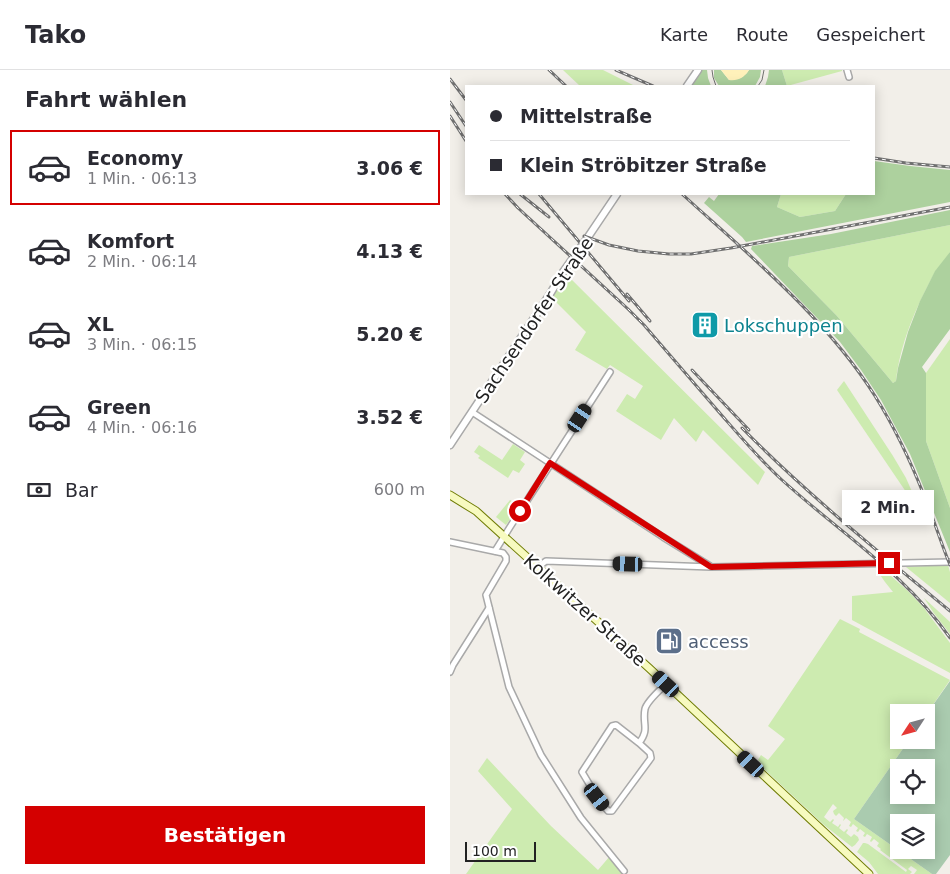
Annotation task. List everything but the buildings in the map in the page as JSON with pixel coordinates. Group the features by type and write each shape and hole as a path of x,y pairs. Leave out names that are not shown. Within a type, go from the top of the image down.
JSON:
{"main road":[{"name":"Kolkwitzer Straße","path":"450,495 476,511 504,536 869,874"}],"street":[{"path":"689,85 698,70"},
{"path":"847,70 849,77"},
{"name":"Sachsendorfer Straße","path":"450,445 563,272 616,195"},
{"path":"495,552 550,463 610,372"},
{"path":"472,412 711,567"},
{"path":"450,542 503,553 506,557 506,561 486,595 509,688 541,755 581,818 624,870"},
{"path":"538,567 546,561 711,567 950,562"},
{"path":"450,672 489,608"},
{"path":"639,743 645,736 645,709 647,704 666,684"},
{"path":"616,725 639,743 650,753 651,758 612,811 608,811 582,772 612,726 616,725"}],"green space":[{"path":"563,70 603,70 633,85 579,85"},
{"path":"701,70 707,70 711,85 692,85"},
{"path":"714,70 721,70 729,80 746,74 749,70 761,70 756,85 718,85 714,78"},
{"path":"769,70 782,70 787,85 765,85"},
{"path":"782,70 842,70 791,85 787,85"},
{"path":"875,161 950,170 950,202 746,242 704,203 709,197 714,201 718,195 781,195 777,207 800,217 835,211 845,195 875,195"},
{"path":"781,195 845,195 835,211 800,217 777,207"},
{"path":"950,210 950,225 789,257 788,266 837,316 893,383 896,381 908,332 920,301 935,271 950,252 950,329 922,367 926,373 926,441 950,508 950,552 910,454 881,400 840,342 751,249 752,246 831,234"},
{"path":"950,225 950,252 935,271 915,313 901,353 896,381 893,383 837,316 788,266 789,257"},
{"path":"566,274 765,472 758,485 703,430 696,442 674,418 661,440 616,411 627,394 635,399 643,386 610,365 607,369 575,350 586,332 552,298"},
{"path":"950,339 950,508 926,441 926,373"},
{"path":"844,381 906,478 923,517 837,390"},
{"path":"513,444 525,452 520,460 525,464 519,473 513,470 508,478 478,458 480,456 474,452 479,445 502,460"},
{"path":"510,500 519,506 506,525 496,517"},
{"path":"948,565 950,572 950,603 906,567"},
{"path":"882,568 924,608 950,643 950,673 852,620 852,596 893,592 876,569"},
{"path":"924,598 950,622 950,634 933,612"},
{"path":"840,619 860,629 859,632 950,680 934,704 890,704 890,749 903,749 896,759 890,759 890,767 854,819 890,844 890,857 880,850 877,846 879,843 874,839 870,841 872,837 867,834 865,837 863,836 865,833 860,829 858,832 856,831 858,828 853,824 851,827 849,826 851,822 846,818 843,821 844,818 839,813 836,816 833,811 837,808 833,804 824,817 830,822 833,819 832,823 838,827 840,824 839,828 844,832 847,829 846,833 851,837 854,834 858,837 859,840 852,847 824,825 762,767 763,765 758,760 761,755 768,760 785,739 768,726"},
{"path":"950,681 950,855 936,874 932,874 911,859 935,859 935,814 890,814 890,844 854,819 890,767 890,804 935,804 935,759 896,759 903,749 935,749 934,704"},
{"path":"487,758 551,826 598,870 610,856 626,874 466,874 512,809 478,771"},
{"path":"863,843 868,844 906,872 907,870 892,859 911,859 932,874 914,874 917,870 911,866 908,869 912,872 910,874 878,874 869,862 857,852"}],"sand":[{"path":"721,70 749,70 738,79 729,80"}],"tram line":[{"path":"712,70 716,85"},
{"path":"759,85 764,70"}],"railway":[{"path":"549,70 565,85"},
{"path":"616,70 651,85"},
{"path":"450,79 465,99"},
{"path":"450,102 465,124"},
{"path":"450,116 465,139"},
{"path":"875,158 950,167"},
{"path":"506,195 644,325 741,438 774,472 893,574 932,615 950,638"},
{"path":"521,195 549,217"},
{"path":"540,195 629,301"},
{"path":"683,195 786,289 834,340 855,367 875,396 902,446 920,485 950,565"},
{"path":"584,236 609,245 638,251 691,254 950,207"},
{"path":"627,294 650,321"},
{"path":"692,370 749,430"},
{"path":"742,428 870,545 950,611"}],"place":[{"name":"Lokschuppen","path":"705,325"},
{"name":"access","path":"669,641"}],"route":[{"path":"520,511 550,463 711,567 889,563"}]}
